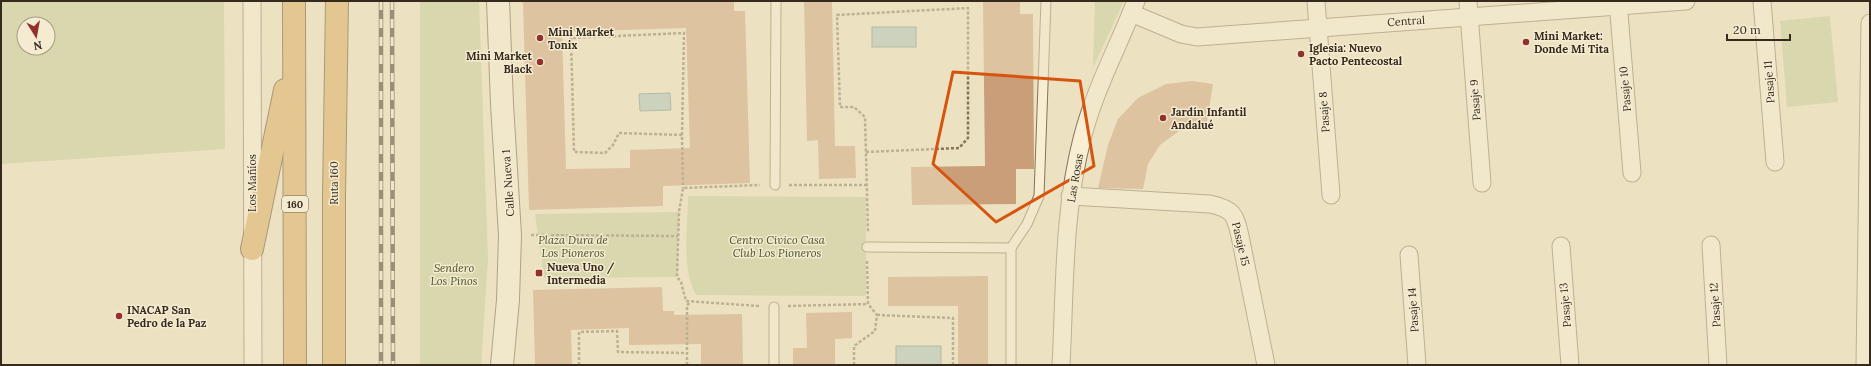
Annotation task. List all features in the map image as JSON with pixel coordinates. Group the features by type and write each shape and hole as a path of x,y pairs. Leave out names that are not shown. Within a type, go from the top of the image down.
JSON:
{"highway":[{"name":"160","path":"294,1 295,365"},
{"name":"Ruta 160","path":"334,365 334,196 337,1"},
{"path":"252,249 294,43"}],"main road":[{"name":"Calle Nueva 1","path":"498,1 502,104 510,235 508,300 502,365"}],"street":[{"name":"Los Mañíos","path":"252,1 253,365"},
{"name":"Pasaje 8","path":"1316,1 1331,195"},
{"name":"Central","path":"1134,7 1181,34 1197,37 1318,28 1469,9 1686,1"},
{"name":"Pasaje 11","path":"1762,1 1775,162"},
{"name":"Pasaje 10","path":"1618,3 1632,173"},
{"name":"Las Rosas","path":"1061,365 1070,196 1086,123 1134,7"},
{"name":"Pasaje 9","path":"1469,9 1482,183"},
{"path":"1865,365 1870,23"},
{"name":"Pasaje 15","path":"1070,196 1210,204 1225,208 1232,213 1238,228 1266,365"},
{"name":"Pasaje 12","path":"1711,245 1718,365"},
{"name":"Pasaje 13","path":"1561,246 1570,365"},
{"name":"Pasaje 14","path":"1409,255 1417,365"}],"lane":[{"path":"775,185 776,1"},
{"path":"1011,365 1011,248 1028,224 1039,196 1046,1"},
{"path":"867,247 1011,248"},
{"path":"774,307 774,365"}],"path":[{"path":"683,188 775,185 866,185 865,117 854,107 840,107 837,15 968,8 968,138 959,148 866,152"},
{"path":"682,135 620,133 613,145 605,153 574,152 571,38 684,33 682,135 683,188 679,212 677,277 681,282 686,301 774,307 868,304 877,315 875,331 854,346 854,365"},
{"path":"547,236 678,236"},
{"path":"687,365 686,305 692,302"},
{"path":"877,315 953,318 953,365"},
{"path":"579,365 579,332 617,331 618,352 687,353"}],"highlighted area":[{"path":"953,72 1080,81 1094,166 996,222 933,164"}],"green space":[{"path":"1,1 224,1 225,149 1,164"},
{"name":"Sendero Los Pinos","path":"420,1 479,1 488,259 481,365 420,365"},
{"path":"1095,1 1124,1 1093,68"},
{"path":"1830,16 1838,102 1787,107 1780,21"},
{"name":"Centro Civico Casa Club Los Pioneros","path":"688,196 866,197 866,296 696,295 691,285 688,273 686,247"},
{"name":"Plaza Dura de Los Pioneros","path":"679,212 677,277 544,278 535,214"}],"water":[{"path":"872,27 916,27 916,47 872,47"},
{"path":"670,93 671,110 640,111 639,94"},
{"path":"896,346 941,346 941,365 896,365"}],"building":[{"path":"523,1 734,1 734,11 745,11 750,183 663,186 663,206 529,210","holes":["686,28 690,148 630,150 630,168 566,169 562,32"]},
{"path":"804,1 832,1 835,146 855,146 856,178 819,179 818,140 807,141"},
{"path":"983,1 1020,1 1020,14 1033,14 1034,169 1016,169 1016,204 912,205 911,167 985,166"},
{"path":"1192,81 1213,84 1206,128 1179,131 1160,145 1148,164 1143,189 1098,188 1108,145 1118,119 1138,98 1166,84"},
{"path":"988,276 988,365 958,365 958,306 888,306 888,277"},
{"path":"662,287 663,311 674,311 674,315 742,314 743,365 701,365 701,344 629,345 629,328 571,330 572,365 535,365 533,290"},
{"path":"852,312 852,338 835,339 835,365 793,365 793,348 807,348 806,313"}],"railway":[{"path":"381,1 381,365"},
{"path":"392,1 393,365"}],"place":[{"name":"Mini Market Tonix","path":"540,38"},
{"name":"Mini Market: Donde Mi Tita","path":"1526,42"},
{"name":"Iglesia: Nuevo Pacto Pentecostal","path":"1301,54"},
{"name":"Mini Market Black","path":"540,62"},
{"name":"Jardín Infantil Andalué","path":"1163,118"},
{"name":"Nueva Uno / Intermedia","path":"539,273"},
{"name":"INACAP San Pedro de la Paz","path":"119,316"}]}
